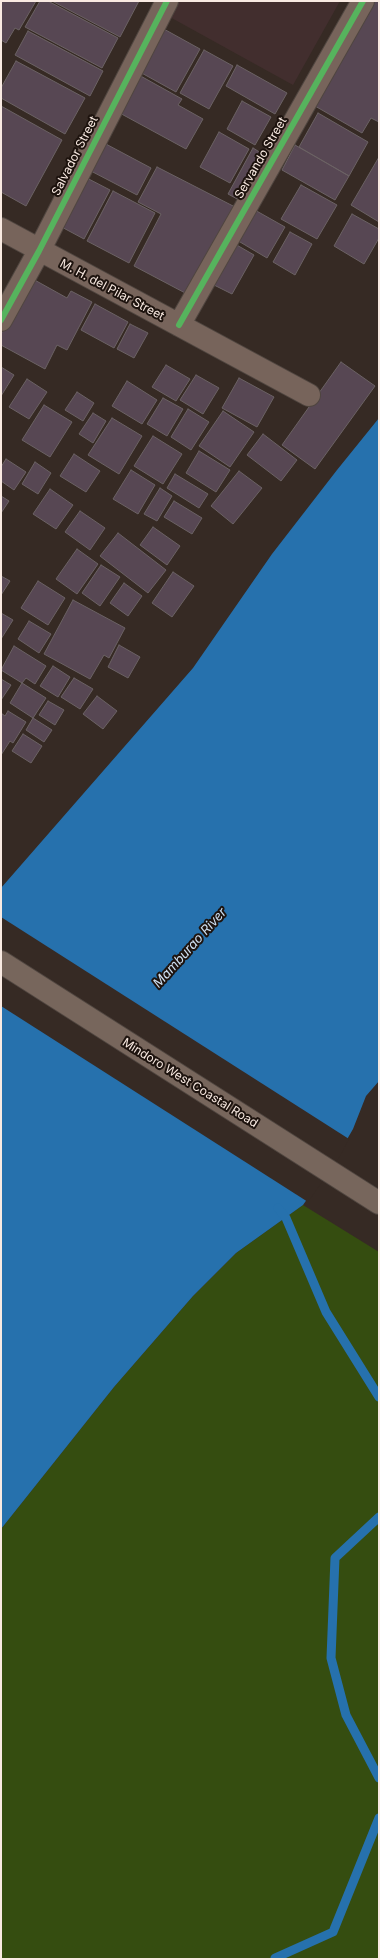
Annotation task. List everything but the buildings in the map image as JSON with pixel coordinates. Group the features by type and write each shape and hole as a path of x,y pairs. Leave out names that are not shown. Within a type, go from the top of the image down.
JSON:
{"main road":[{"name":"Mindoro West Coastal Road","path":"1,962 378,1202"}],"street":[{"name":"Salvador Street","path":"1,320 39,250 167,1"},
{"name":"Servando Street","path":"179,325 363,1"},
{"name":"M. H. del Pilar Street","path":"1,229 309,395"}],"shaded area":[{"path":"176,1 340,1 293,85 168,16"}],"green space":[{"path":"303,1205 379,1252 379,1959 1,1959 1,1529 114,1387 193,1296 236,1253"}],"water":[{"name":"Mamburao River","path":"379,418 379,1081 366,1096 353,1129 338,1155 303,1205 236,1253 193,1296 114,1387 1,1529 1,888 193,668 272,554"}],"pier":[{"path":"1,917 349,1139 340,1156 308,1202 1,1006"}],"waterway":[{"path":"278,1208 286,1218 326,1312 379,1397"},
{"path":"379,1517 335,1558 331,1658 346,1715 379,1778"},
{"path":"275,1958 333,1932 379,1818"}],"cycle path":[{"path":"1,320 39,251 167,1"},
{"path":"179,325 363,1"}]}
